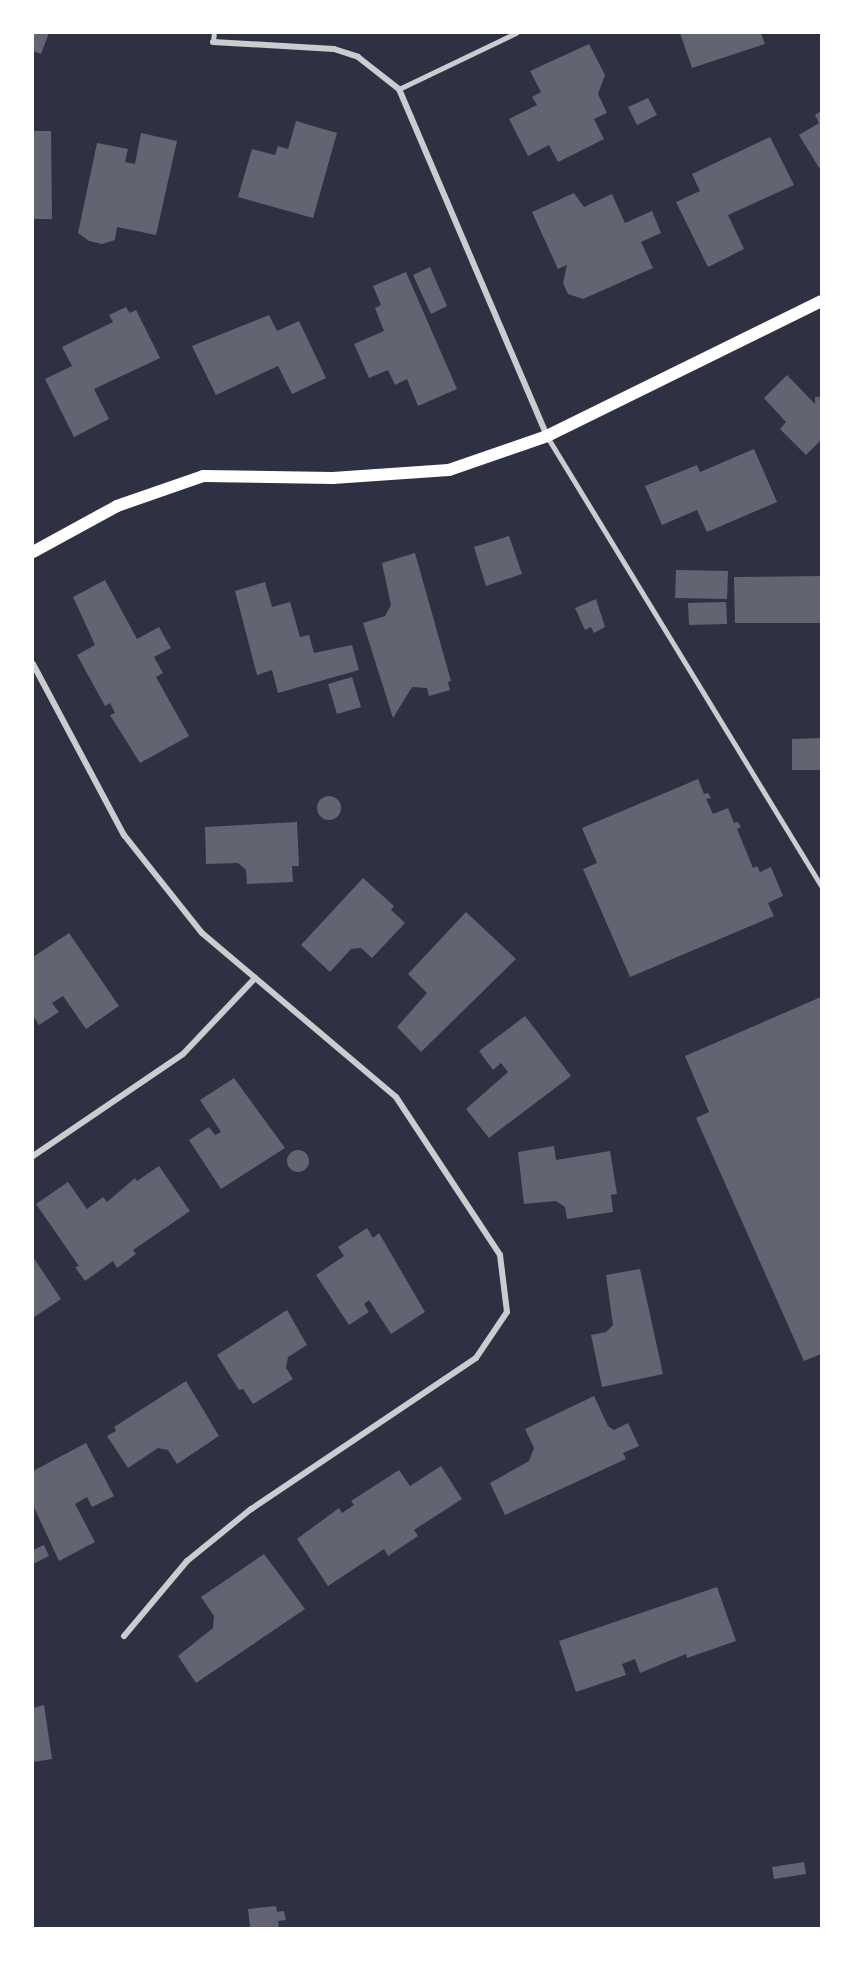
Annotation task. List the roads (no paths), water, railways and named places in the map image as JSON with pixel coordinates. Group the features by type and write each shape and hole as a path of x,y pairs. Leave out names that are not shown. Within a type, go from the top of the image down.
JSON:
{"main road":[{"path":"33,552 117,506 203,476 333,478 449,470 547,436 821,301"}],"street":[{"path":"213,42 334,49 358,57 399,90 547,436"},
{"path":"33,664 124,835 202,933 396,1097 500,1255 507,1312 476,1358 251,1509 187,1561 124,1635"},
{"path":"33,1156 183,1054 255,978"}],"lane":[{"path":"213,42 214,33"},
{"path":"399,90 516,33"},
{"path":"547,436 821,885"}]}
